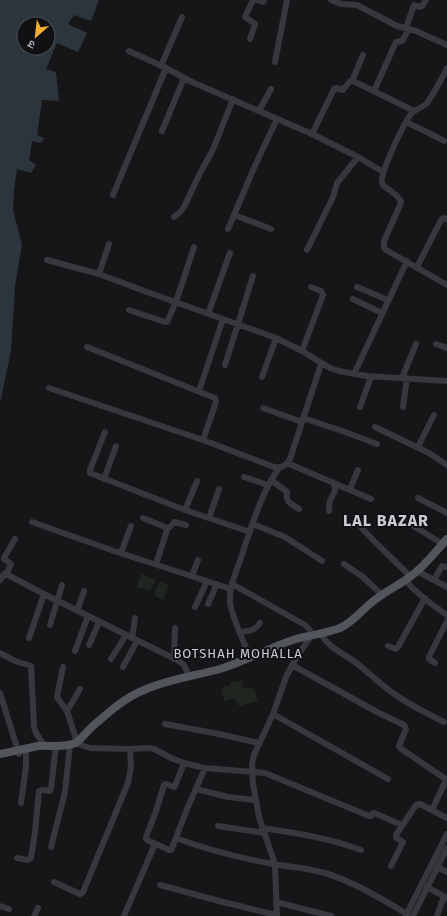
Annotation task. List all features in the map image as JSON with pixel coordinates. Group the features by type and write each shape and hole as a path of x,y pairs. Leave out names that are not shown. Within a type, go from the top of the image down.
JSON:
{"main road":[{"path":"0,754 49,748 51,745 74,743 125,700 143,690 163,682 219,669 285,643 343,627 371,603 411,576 445,541"},
{"path":"0,758 21,752"}],"street":[{"path":"250,39 255,24 245,17 253,0"},
{"path":"257,0 261,2 264,0"},
{"path":"275,62 287,0"},
{"path":"330,0 341,4 357,5 391,23 416,31 447,45"},
{"path":"374,91 396,42 401,42 403,40 408,29 414,5 420,7 426,0"},
{"path":"114,195 182,17"},
{"path":"129,51 184,78 312,134 358,157 383,172"},
{"path":"312,134 334,89 336,88 343,90 349,82 352,81 363,55"},
{"path":"447,68 426,105 414,112 406,122 396,141 383,172 381,181 382,184 397,196 401,202 384,241 384,247 386,250 447,285"},
{"path":"162,131 184,78"},
{"path":"352,81 414,112"},
{"path":"260,111 271,89"},
{"path":"174,217 180,212 209,157 233,99"},
{"path":"228,229 277,119"},
{"path":"406,122 444,141"},
{"path":"307,250 333,197 337,183 358,157"},
{"path":"234,215 271,229"},
{"path":"417,267 441,220 443,218 447,219"},
{"path":"99,274 109,244"},
{"path":"129,310 167,322 176,302 194,247"},
{"path":"208,314 230,254"},
{"path":"47,260 99,274 276,338 321,364 339,371 371,376 447,381"},
{"path":"354,374 407,261"},
{"path":"225,366 253,276"},
{"path":"302,352 322,297 321,292 311,287"},
{"path":"357,287 388,300"},
{"path":"353,299 382,313"},
{"path":"199,392 223,319"},
{"path":"262,377 276,338"},
{"path":"403,407 404,378 416,344"},
{"path":"436,344 447,348"},
{"path":"87,347 214,398 216,400 203,440"},
{"path":"250,657 231,610 231,587 263,496 279,468 287,463 321,364"},
{"path":"360,407 371,376"},
{"path":"49,388 203,440 279,468"},
{"path":"263,408 345,432 376,444"},
{"path":"418,447 434,415"},
{"path":"375,427 418,447 447,465"},
{"path":"105,432 90,472 92,474 185,510 250,532"},
{"path":"104,479 116,446"},
{"path":"287,463 371,499"},
{"path":"350,489 358,470"},
{"path":"244,477 270,483 288,492 286,498 288,501 299,508"},
{"path":"185,510 197,481"},
{"path":"329,511 330,499 335,491 332,482"},
{"path":"209,518 219,489"},
{"path":"418,498 447,513"},
{"path":"143,518 165,527 166,529"},
{"path":"405,521 445,541"},
{"path":"32,522 121,553 216,584 231,587 305,625 334,649 356,663 395,695 444,722"},
{"path":"166,529 174,522 186,525"},
{"path":"356,522 411,576 424,598 430,604 447,615"},
{"path":"253,524 285,537 322,561"},
{"path":"121,553 131,526"},
{"path":"156,564 167,530 166,529"},
{"path":"0,580 4,574 6,574 11,564 4,558 16,539"},
{"path":"192,576 198,560"},
{"path":"344,564 363,577 382,595"},
{"path":"434,580 442,566 447,568"},
{"path":"6,574 174,659 184,665 189,676"},
{"path":"411,576 434,580 447,587"},
{"path":"195,607 207,581"},
{"path":"208,604 216,584"},
{"path":"50,625 62,585"},
{"path":"77,611 84,591"},
{"path":"29,638 44,594"},
{"path":"388,646 396,649 398,647 424,598"},
{"path":"75,651 88,616"},
{"path":"123,666 135,639 135,618"},
{"path":"435,663 429,659 429,657 447,621"},
{"path":"89,645 99,622"},
{"path":"239,632 255,629 260,623"},
{"path":"174,659 175,628"},
{"path":"160,885 276,916 275,864 263,830 256,800 253,784 252,764 254,755 273,714 286,677 305,645 316,634"},
{"path":"111,659 126,635"},
{"path":"0,653 15,661 31,666 34,727 36,733 51,745 51,789 50,791 39,791 31,858 28,860 17,858"},
{"path":"292,665 377,712 404,725 406,729 399,746 400,748 447,780 432,810"},
{"path":"51,847 65,792 74,743 67,711 57,697 63,667"},
{"path":"67,711 80,689"},
{"path":"0,693 26,766 21,803"},
{"path":"273,714 388,779"},
{"path":"165,724 259,743"},
{"path":"74,743 90,748 149,748 184,764 205,768 265,773 369,816 374,813 402,825"},
{"path":"54,882 80,894 83,892 128,783 131,767 130,749"},
{"path":"184,764 176,786 164,784 146,839 169,850 171,850 205,768"},
{"path":"196,789 228,797 256,800"},
{"path":"391,866 403,844 402,841 395,836 416,805 420,804 447,818"},
{"path":"218,826 315,836 343,843 361,850"},
{"path":"408,915 447,834"},
{"path":"176,838 206,849 226,854 275,864 310,869 323,873 356,886 408,915"},
{"path":"124,916 154,844"},
{"path":"408,915 427,887 447,848"},
{"path":"437,867 447,872"},
{"path":"427,887 446,897 437,916"},
{"path":"276,902 331,916"},
{"path":"0,906 9,909"},
{"path":"34,916 38,908"}],"shaded area":[{"path":"0,0 99,0 91,21 74,15 68,24 87,33 78,52 57,43 56,45 56,16 16,16 16,56 52,56 46,69 56,72 59,101 42,100 37,135 44,138 41,143 32,141 29,160 36,165 31,173 17,169 13,210 22,245 15,286 11,351 0,403"},
{"path":"141,574 156,580 150,591 137,587"},
{"path":"160,581 169,585 163,600 154,595"},
{"path":"243,680 241,687 254,689 258,701 239,706 234,698 224,701 221,688 230,685 231,682"}],"district":[{"name":"LAL BAZAR","path":"386,520"},
{"name":"BOTSHAH MOHALLA","path":"238,653"}]}
